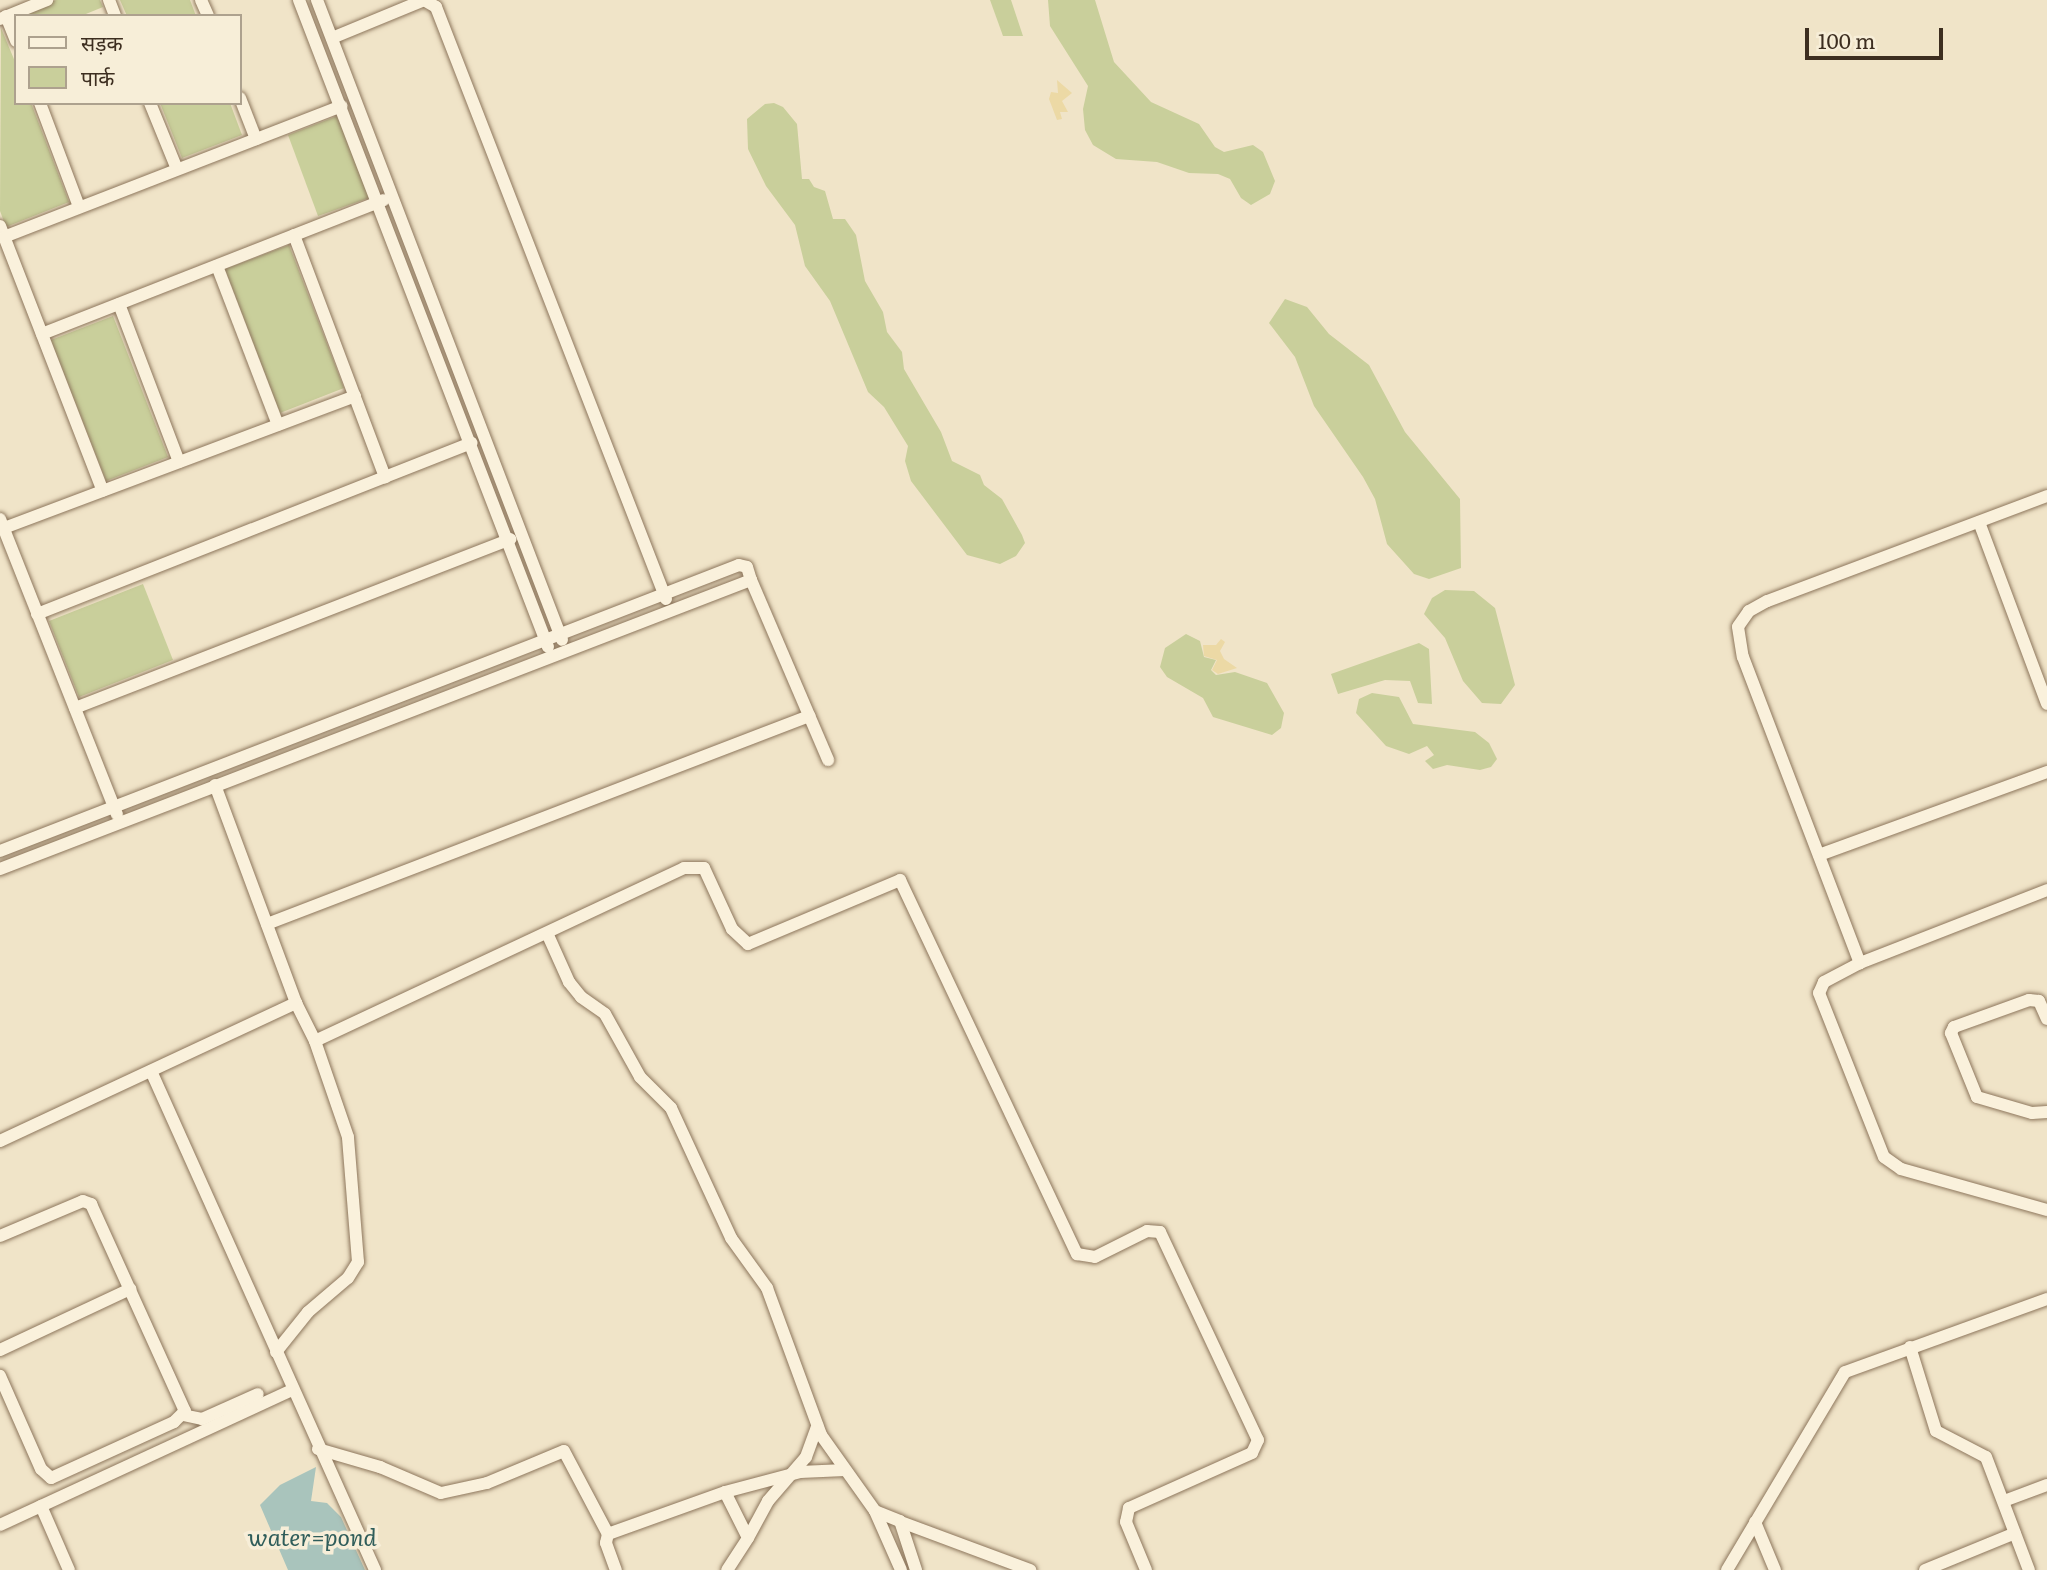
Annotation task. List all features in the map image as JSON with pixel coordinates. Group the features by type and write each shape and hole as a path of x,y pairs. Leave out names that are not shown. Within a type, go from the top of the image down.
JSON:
{"street":[{"path":"14,37 3,17 47,0"},
{"path":"299,0 510,539 552,657"},
{"path":"317,0 566,652"},
{"path":"332,38 424,0 436,7 669,611"},
{"path":"242,103 256,139"},
{"path":"41,105 79,207"},
{"path":"151,105 177,169"},
{"path":"103,491 2,232 79,207 341,106"},
{"path":"42,334 394,196"},
{"path":"294,235 385,477"},
{"path":"216,266 278,425"},
{"path":"119,304 179,462"},
{"path":"120,822 2,524 103,491 355,396"},
{"path":"37,614 472,443"},
{"path":"1860,963 1743,657 1738,628 1749,611 1767,601 2047,496"},
{"path":"1979,522 2047,704"},
{"path":"75,708 510,539"},
{"path":"0,851 739,565 747,567 828,760"},
{"path":"0,869 751,580"},
{"path":"267,924 809,716"},
{"path":"1819,855 2047,772"},
{"path":"215,785 296,1003 315,1041 348,1137 348,1166 358,1213 358,1262 348,1279 308,1312 276,1352"},
{"path":"315,1041 696,865 704,868 732,929 748,944 900,880 1077,1254 1095,1257 1147,1231 1160,1231 1258,1440 1252,1453 1129,1508 1126,1522 1146,1570"},
{"path":"2047,890 1860,963 1824,982 1819,992 1884,1157 1901,1169 2047,1210"},
{"path":"547,933 569,982 581,998 605,1014 640,1077 671,1108 730,1238 771,1294 817,1426 875,1511 901,1570"},
{"path":"2047,1019 2039,1001 2029,1000 1954,1027 1951,1033 1977,1097 2032,1113 2047,1112"},
{"path":"0,1142 296,1003"},
{"path":"151,1071 318,1449 375,1570"},
{"path":"0,1236 87,1202 182,1401 183,1415"},
{"path":"0,1350 130,1289"},
{"path":"1727,1570 1838,1379 1854,1367 2047,1299"},
{"path":"1910,1347 1936,1431 1944,1439 1982,1453 2004,1501 2029,1570"},
{"path":"0,1376 41,1469 51,1478 183,1415 202,1419 258,1394"},
{"path":"0,1525 292,1390"},
{"path":"727,1570 768,1501 794,1473 814,1445 817,1426"},
{"path":"318,1449 380,1467 441,1493 487,1483 564,1451 608,1534 606,1543 616,1570"},
{"path":"608,1534 725,1492 794,1473 845,1470"},
{"path":"2004,1501 2047,1485"},
{"path":"725,1492 748,1538"},
{"path":"41,1506 69,1570"},
{"path":"875,1511 1030,1570"},
{"path":"901,1522 916,1570"},
{"path":"1755,1522 1775,1570"},
{"path":"1925,1570 2015,1533"}],"green space":[{"path":"56,0 100,0 103,7 86,14 21,14"},
{"path":"120,0 190,0 195,14 126,14"},
{"path":"990,0 1011,0 1023,36 1003,36"},
{"path":"1048,0 1095,0 1114,62 1151,102 1199,124 1215,147 1224,152 1253,145 1263,152 1275,181 1270,194 1251,205 1241,198 1230,179 1218,174 1189,173 1157,162 1116,159 1093,145 1085,130 1083,109 1088,86 1050,26"},
{"path":"1,28 14,59 14,105 32,105 69,202 6,227 0,211"},
{"path":"774,103 783,107 797,124 802,179 809,179 814,187 825,191 833,219 845,219 856,235 865,281 883,312 887,332 902,352 904,369 941,432 952,461 980,475 984,485 1002,499 1022,535 1025,543 1016,556 1000,564 967,555 911,481 905,461 908,446 884,407 868,392 830,301 805,266 795,225 766,186 748,149 747,119 765,104"},
{"path":"161,105 231,105 242,135 182,158"},
{"path":"337,116 369,198 318,216 288,135"},
{"path":"289,245 344,388 280,413 225,269"},
{"path":"1285,299 1307,307 1329,334 1369,365 1405,432 1460,499 1461,568 1429,579 1414,574 1387,544 1375,499 1314,406 1295,357 1269,323"},
{"path":"113,316 168,457 106,481 51,340"},
{"path":"143,584 173,660 79,697 49,621"},
{"path":"1445,590 1474,591 1495,608 1515,685 1501,704 1482,703 1463,681 1445,638 1424,614 1432,598"},
{"path":"1186,634 1200,641 1204,657 1216,660 1211,670 1216,675 1235,672 1267,683 1284,713 1281,728 1272,735 1213,717 1203,698 1167,677 1160,667 1165,648"},
{"path":"1419,643 1429,649 1432,704 1418,703 1410,681 1385,680 1338,694 1331,674"},
{"path":"1372,693 1399,697 1413,724 1475,732 1489,743 1497,759 1491,767 1480,770 1447,765 1433,769 1425,761 1434,755 1427,746 1409,754 1386,746 1356,713 1359,699"}],"sand":[{"path":"1057,80 1072,93 1062,101 1068,112 1060,112 1062,119 1057,120 1049,99 1051,92 1058,93"},
{"path":"1221,639 1225,642 1220,651 1224,659 1237,668 1218,674 1212,670 1217,660 1204,656 1203,645 1216,645"}],"water":[{"name":"water=pond","path":"316,1467 311,1501 327,1503 341,1517 365,1570 288,1570 260,1505 280,1485"}]}
